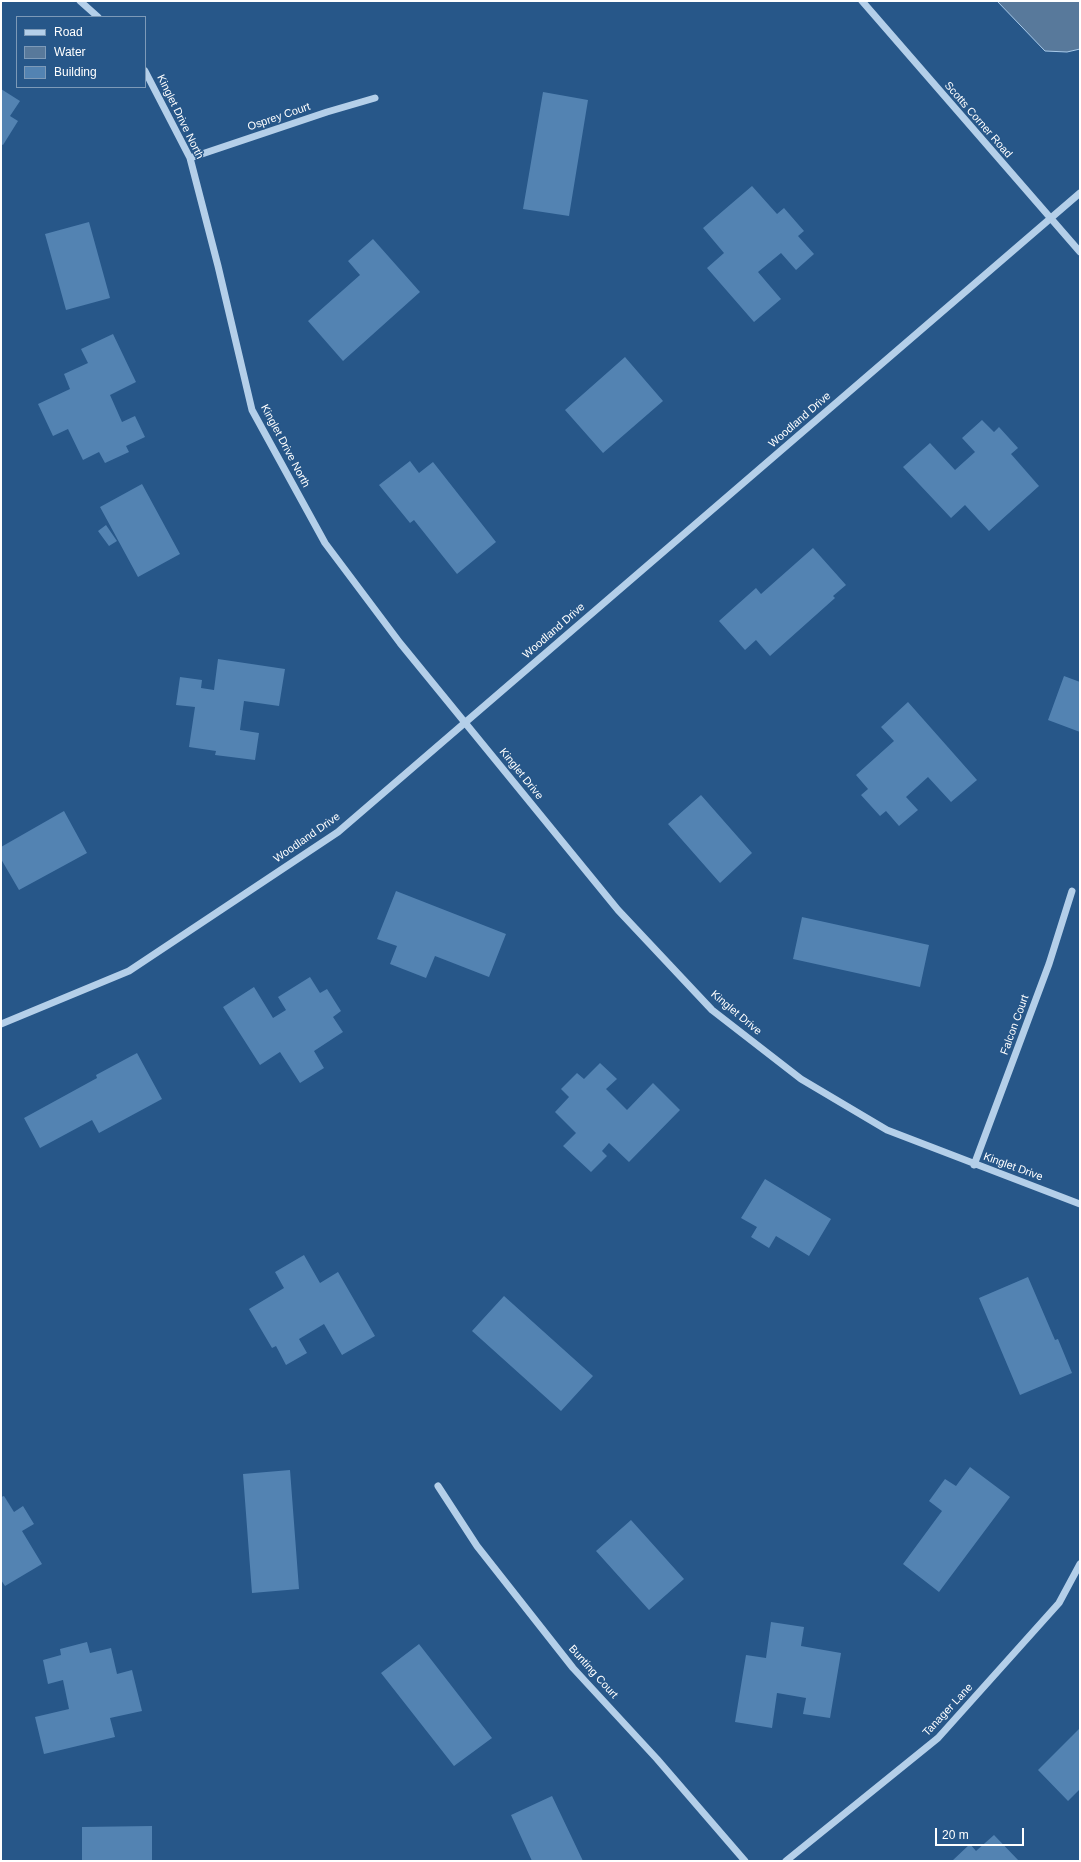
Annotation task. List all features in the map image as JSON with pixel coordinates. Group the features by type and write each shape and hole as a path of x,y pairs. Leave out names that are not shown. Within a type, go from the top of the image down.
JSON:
{"street":[{"path":"80,1 97,16"},
{"name":"Scotts Corner Road","path":"862,1 1080,252"},
{"name":"Kinglet Drive North","path":"146,73 190,158 218,266 252,410 325,542 400,643 465,723"},
{"name":"Osprey Court","path":"190,158 327,112 375,98"},
{"name":"Woodland Drive","path":"1,1024 129,971 338,832 1080,193"},
{"name":"Kinglet Drive","path":"465,723 618,910 712,1010 800,1079 887,1130 974,1165 1080,1204"},
{"name":"Falcon Court","path":"974,1165 1049,964 1072,891"},
{"name":"Bunting Court","path":"438,1486 477,1546 573,1668 657,1759 745,1861"},
{"name":"Tanager Lane","path":"786,1861 938,1738 1060,1603 1080,1564"}],"water":[{"path":"997,1 1080,1 1080,49 1067,52 1045,51"}],"building":[{"path":"1,89 20,101 10,116 18,121 3,145 1,144"},
{"path":"543,92 588,100 569,216 523,209"},
{"path":"752,186 777,214 784,208 804,231 798,236 814,254 796,270 781,253 758,272 781,299 754,322 707,268 724,253 703,228"},
{"path":"89,222 110,298 66,310 45,234"},
{"path":"373,239 420,292 343,361 308,321 360,275 348,261"},
{"path":"113,334 136,382 110,395 122,422 135,416 145,437 126,446 129,452 105,463 99,452 83,460 68,429 53,436 38,404 70,389 64,374 88,363 81,349"},
{"path":"625,357 663,401 603,453 565,410"},
{"path":"982,420 994,432 999,427 1018,448 1011,454 1039,486 989,531 965,505 951,518 903,467 930,443 955,470 975,452 962,438"},
{"path":"410,461 419,473 433,462 496,542 457,574 414,520 410,523 379,485"},
{"path":"142,484 180,554 138,577 100,507"},
{"path":"106,525 117,541 109,546 98,531"},
{"path":"813,548 846,585 833,596 835,598 770,656 756,640 745,650 719,621 756,588 761,594"},
{"path":"218,659 285,669 279,706 244,701 240,730 259,733 255,760 215,755 216,751 189,747 195,707 176,705 180,677 202,680 201,688 214,690"},
{"path":"1064,676 1080,682 1080,732 1048,720"},
{"path":"908,702 977,780 951,802 928,777 906,797 918,810 899,826 886,811 880,816 861,795 868,789 856,775 894,741 881,727"},
{"path":"701,795 752,853 720,883 668,824"},
{"path":"64,811 87,853 19,890 1,859 1,847"},
{"path":"396,891 506,934 489,977 435,956 426,978 390,964 397,946 377,939"},
{"path":"802,917 929,945 920,987 793,959"},
{"path":"310,977 320,993 327,989 341,1011 333,1017 343,1032 314,1051 324,1068 300,1083 280,1052 260,1065 223,1007 254,987 273,1018 286,1010 278,997"},
{"path":"137,1053 162,1099 99,1133 92,1120 40,1148 24,1118 97,1078 96,1075"},
{"path":"600,1063 617,1079 606,1089 627,1110 653,1083 680,1110 629,1162 609,1143 602,1151 607,1156 591,1172 563,1146 576,1133 555,1112 569,1097 561,1089 577,1073 584,1079"},
{"path":"765,1179 831,1219 809,1256 776,1236 769,1248 751,1237 757,1227 741,1218"},
{"path":"304,1255 320,1283 338,1272 375,1336 342,1355 324,1324 299,1339 307,1353 286,1365 276,1346 272,1348 249,1309 284,1288 275,1272"},
{"path":"1028,1277 1055,1340 1058,1339 1072,1373 1020,1395 979,1298"},
{"path":"504,1296 593,1376 561,1411 472,1331"},
{"path":"970,1467 1010,1497 939,1592 903,1564 942,1511 929,1501 945,1479 956,1486"},
{"path":"290,1470 299,1589 252,1593 243,1474"},
{"path":"4,1496 14,1512 23,1506 34,1524 22,1531 42,1564 5,1586 1,1580 1,1497"},
{"path":"631,1520 684,1579 649,1610 596,1551"},
{"path":"771,1622 804,1627 801,1646 841,1653 830,1718 803,1714 806,1698 777,1693 772,1728 735,1722 746,1655 766,1658"},
{"path":"87,1642 90,1653 111,1648 117,1674 132,1670 142,1711 110,1718 115,1737 44,1754 35,1717 69,1709 63,1680 48,1684 43,1660 61,1655 60,1649"},
{"path":"419,1644 492,1738 454,1766 381,1673"},
{"path":"1080,1728 1080,1789 1068,1801 1038,1770"},
{"path":"552,1796 583,1861 532,1861 511,1815"},
{"path":"152,1826 152,1861 82,1861 82,1827"},
{"path":"994,1835 1019,1861 952,1861 970,1844 976,1851"}]}
